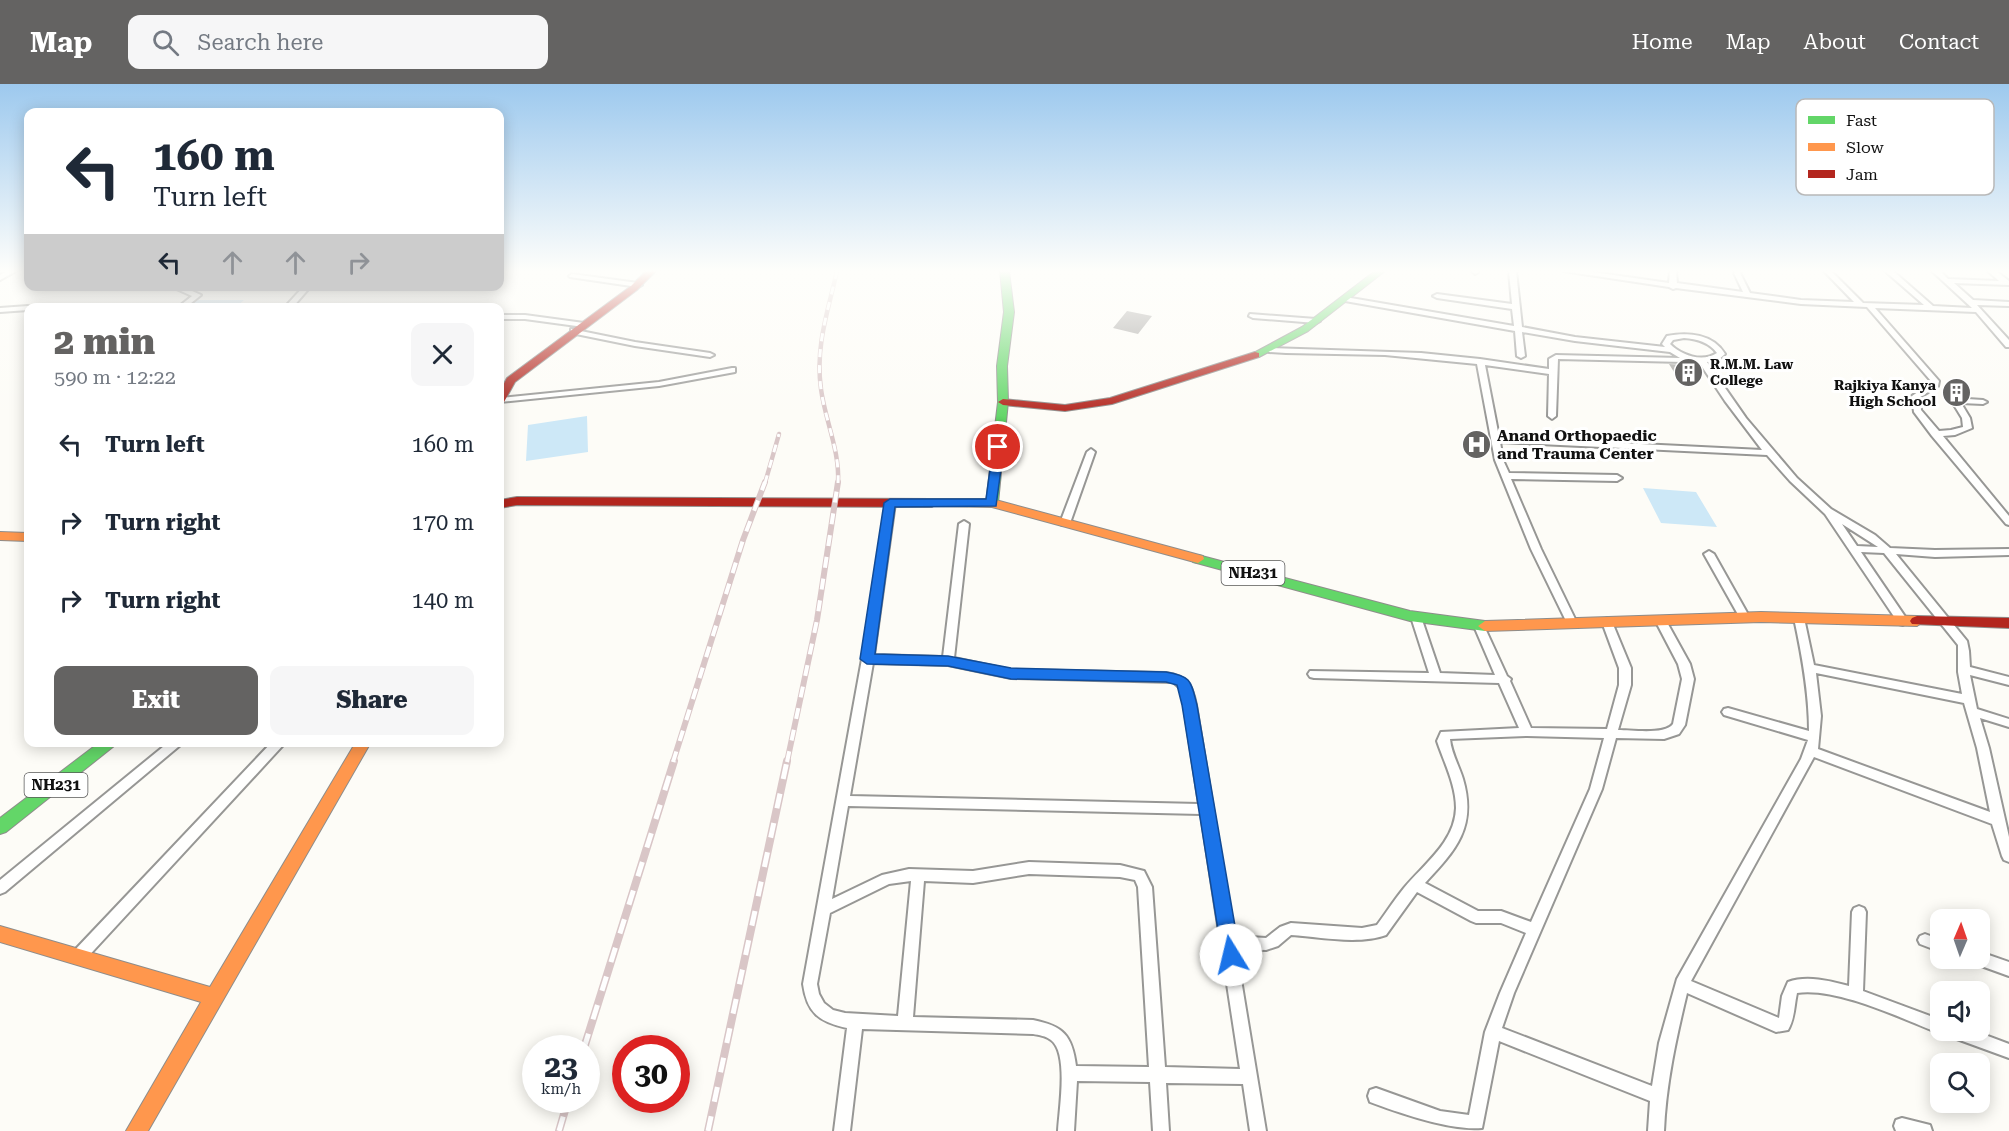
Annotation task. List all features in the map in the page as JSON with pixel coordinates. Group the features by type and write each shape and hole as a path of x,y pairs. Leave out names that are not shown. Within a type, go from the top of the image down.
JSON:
{"main road":[{"path":"504,391 511,380 590,320"},
{"path":"992,503 1003,402 1002,366 1008,320"},
{"path":"1003,402 1048,408 1112,401 1269,350 1316,321"},
{"name":"NH231","path":"504,503 517,501 992,503 1416,617 1479,626 1745,618 2009,623"},
{"path":"0,536 24,537"},
{"name":"NH231","path":"0,826 105,747"},
{"path":"136,1131 361,747"},
{"path":"0,934 214,997"}],"street":[{"path":"539,320 579,328 635,344 710,355"},
{"path":"1302,320 1316,321"},
{"path":"1461,320 1605,344 1671,350 1702,361 1723,395 1803,488 1828,511 1866,534 1885,549 1963,644 1964,669 1972,706 1997,820 2009,856"},
{"path":"1517,320 1521,356"},
{"path":"1879,320 1935,381 1935,384 1918,393 1915,402 1917,410 2009,522"},
{"path":"1986,320 2009,345"},
{"path":"1552,416 1553,359 1556,357 1702,361 1719,357 1720,350 1710,342 1684,336 1670,338 1667,341 1666,344 1671,350"},
{"path":"1269,350 1402,354 1480,361 1553,372"},
{"path":"1480,361 1494,439 1505,476 1536,549 1572,623"},
{"path":"504,397 659,384 732,370"},
{"path":"1935,434 1952,433 1968,428 1966,418 1955,400 1983,402"},
{"path":"1494,439 1771,453"},
{"path":"1065,523 1091,452"},
{"path":"1505,476 1617,478"},
{"path":"890,503 867,659 810,984 811,999 820,1011 837,1019 855,1022 1046,1030 1058,1036 1065,1046 1068,1073 1066,1131"},
{"path":"1828,511 1903,621"},
{"path":"948,661 964,524"},
{"path":"1854,549 1885,549 1926,554 1977,550 2009,552"},
{"path":"1709,554 1745,618"},
{"path":"1416,617 1436,677"},
{"path":"1656,1131 1658,1096 1667,1043 1682,984 1811,751 1814,737 1810,668 1799,618"},
{"path":"1229,942 1266,944 1272,942 1285,930 1291,929 1375,933 1381,931 1457,834 1460,825 1462,804 1443,737 1450,734 1527,732 1664,735 1674,731 1678,725 1687,692 1687,672 1660,620"},
{"path":"1376,1096 1452,1121 1468,1124 1476,1122 1480,1111 1484,1075 1493,1032 1507,993 1596,789 1625,685 1626,672 1607,622"},
{"path":"1479,626 1505,679 1527,732"},
{"path":"867,659 948,661 1011,674 1179,679 1186,687 1258,1131"},
{"path":"1810,668 1972,706 2009,723"},
{"path":"1964,669 2009,681"},
{"path":"1314,674 1505,679"},
{"path":"1728,712 1814,737"},
{"path":"0,888 172,747"},
{"path":"78,957 275,747"},
{"path":"1811,751 1997,820"},
{"path":"843,801 1207,809"},
{"path":"824,909 887,879 918,876 973,877 1029,868 1120,871 1138,875 1145,888 1161,1131"},
{"path":"905,1024 918,876"},
{"path":"1416,885 1476,917 1501,917 1535,930"},
{"path":"1856,996 1859,912"},
{"path":"1925,940 1930,942"},
{"path":"1990,962 2009,969"},
{"path":"1682,984 1776,1025 1783,1025 1787,1020 1789,994 1793,987 1800,984 1818,986 1856,996 1930,1023"},
{"path":"842,1131 855,1022"},
{"path":"1493,1032 1658,1096"},
{"path":"1981,1041 2009,1051"},
{"path":"1068,1073 1250,1077"},
{"path":"1902,1126 1924,1131"}],"water":[{"path":"587,416 588,452 526,461 528,425"},
{"path":"1643,488 1696,492 1717,527 1661,523"}],"building":[{"path":"1120,320 1149,320 1138,334 1113,328"},
{"name":"R.M.M. Law College","path":"1669,364 1685,365 1696,381 1679,380"}],"railway":[{"path":"825,320 820,358 821,389 835,447 838,482"},
{"path":"765,483 779,434"},
{"path":"673,762 743,540 765,482"},
{"path":"787,762 817,620 838,482"},
{"path":"588,1035 674,761"},
{"path":"708,1131 787,761"},
{"path":"559,1131 564,1113"}],"traffic: fast":[{"path":"992,503 1003,402 1002,366 1008,320"},
{"path":"1255,355 1289,339 1317,320"},
{"path":"1198,559 1410,616 1485,626"},
{"path":"0,827 105,747"}],"traffic: slow":[{"path":"932,503 992,503 1198,559"},
{"path":"0,536 24,537"},
{"path":"1485,626 1761,617 1917,621"},
{"path":"136,1131 361,747"},
{"path":"0,934 214,997"}],"traffic: jam":[{"path":"504,393 511,380 591,320"},
{"path":"1003,402 1065,408 1112,401 1255,355"},
{"path":"504,503 517,501 932,503"},
{"path":"1917,621 2009,623"}],"place":[{"name":"R.M.M. Law College","path":"1689,372"},
{"name":"Rajkiya Kanya High School","path":"1957,393"},
{"name":"Anand Orthopaedic and Trauma Center","path":"1476,444"}],"route":[{"path":"998,447 992,503 890,503 867,659 948,661 1011,674 1174,677 1184,682 1190,705 1231,955"}]}
